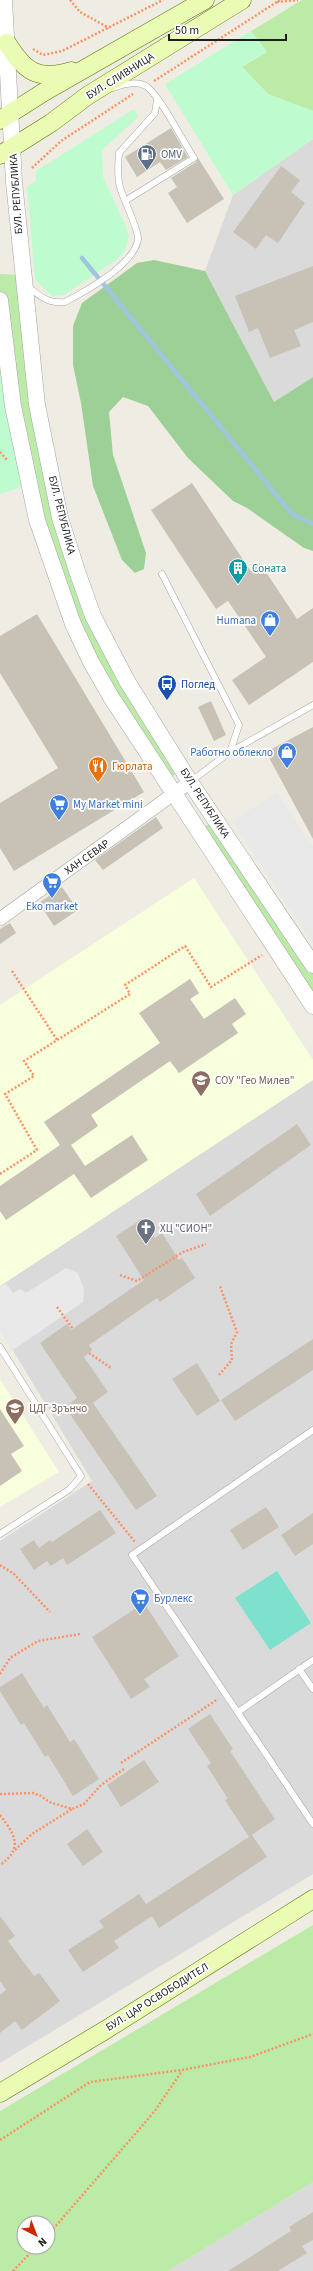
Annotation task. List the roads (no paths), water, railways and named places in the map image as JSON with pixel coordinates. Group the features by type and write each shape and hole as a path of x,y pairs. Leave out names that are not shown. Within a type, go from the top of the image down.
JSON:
{"main road":[{"name":"БУЛ. СЛИВНИЦА","path":"6,116 206,0"},
{"name":"БУЛ. СЛИВНИЦА","path":"6,151 86,96 242,0"},
{"path":"7,43 17,59 27,68 44,76 54,76 97,63"},
{"name":"БУЛ. ЦАР ОСВОБОДИТЕЛ","path":"0,2093 107,2029 313,1899"}],"street":[{"name":"БУЛ. РЕПУБЛИКА","path":"4,0 7,43 6,151 14,182 23,284 37,406 60,518 93,616 127,681 190,782 313,965"},
{"name":"БУЛ. РЕПУБЛИКА","path":"0,300 12,406 37,520 73,624 91,662 173,794 313,1006"},
{"name":"ХАН СЕВАР","path":"1,917 156,808 190,782"}],"lane":[{"path":"86,96 131,83 146,86 157,99 194,158 125,201"},
{"path":"23,284 45,300 56,303 65,302 80,294 115,270 125,262 134,250 138,238 119,185 119,153 154,113 157,99"},
{"path":"162,574 239,725 230,752"},
{"path":"190,782 230,752 313,705"},
{"path":"0,1347 81,1476 70,1489 0,1534"},
{"path":"313,1430 132,1555 313,1824"},
{"path":"238,1712 313,1660"},
{"path":"299,1669 313,1689"}],"waterway":[{"path":"82,258 292,514 313,524"}],"place":[{"name":"OMV","path":"147,171"},
{"name":"Соната","path":"238,585"},
{"name":"Humana","path":"270,637"},
{"name":"Поглед","path":"167,701"},
{"name":"Работно облекло","path":"287,769"},
{"name":"Гюрлата","path":"98,783"},
{"name":"My Market mini","path":"59,821"},
{"name":"Eko market","path":"52,899"},
{"name":"СОУ \"Гео Милев\"","path":"201,1097"},
{"name":"ХЦ \"СИОН\"","path":"146,1245"},
{"name":"ЦДГ Зрънчо","path":"15,1425"},
{"name":"Бурлекс","path":"140,1615"}]}
